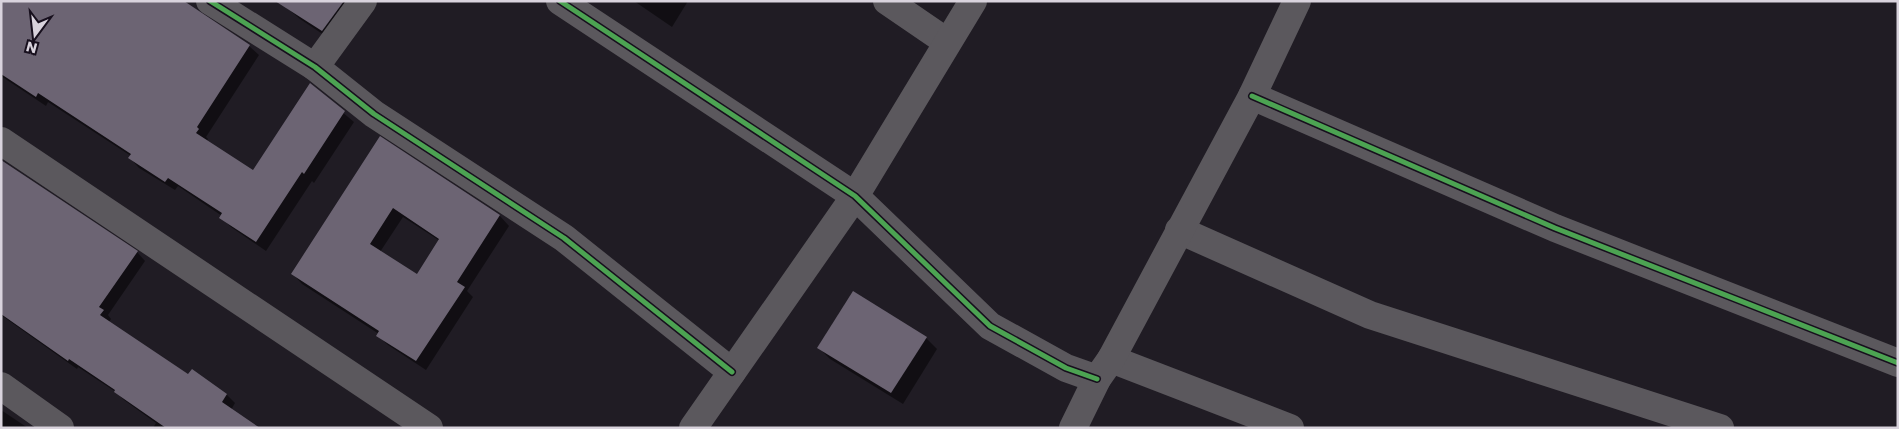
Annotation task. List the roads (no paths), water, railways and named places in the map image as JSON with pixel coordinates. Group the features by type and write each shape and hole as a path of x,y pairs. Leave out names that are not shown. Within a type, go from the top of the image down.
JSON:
{"street":[{"path":"210,1 315,67 374,114 564,238 732,372"},
{"path":"315,67 364,1"},
{"path":"560,1 855,196 990,326 1066,368 1104,369 1290,428"},
{"path":"887,1 947,42"},
{"path":"693,428 855,196 973,1"},
{"path":"1073,428 1252,96 1297,1"},
{"path":"1252,96 1555,228 1898,363"},
{"path":"1,141 429,428"},
{"path":"1179,230 1370,315 1720,428"},
{"path":"1,386 60,428"}]}
